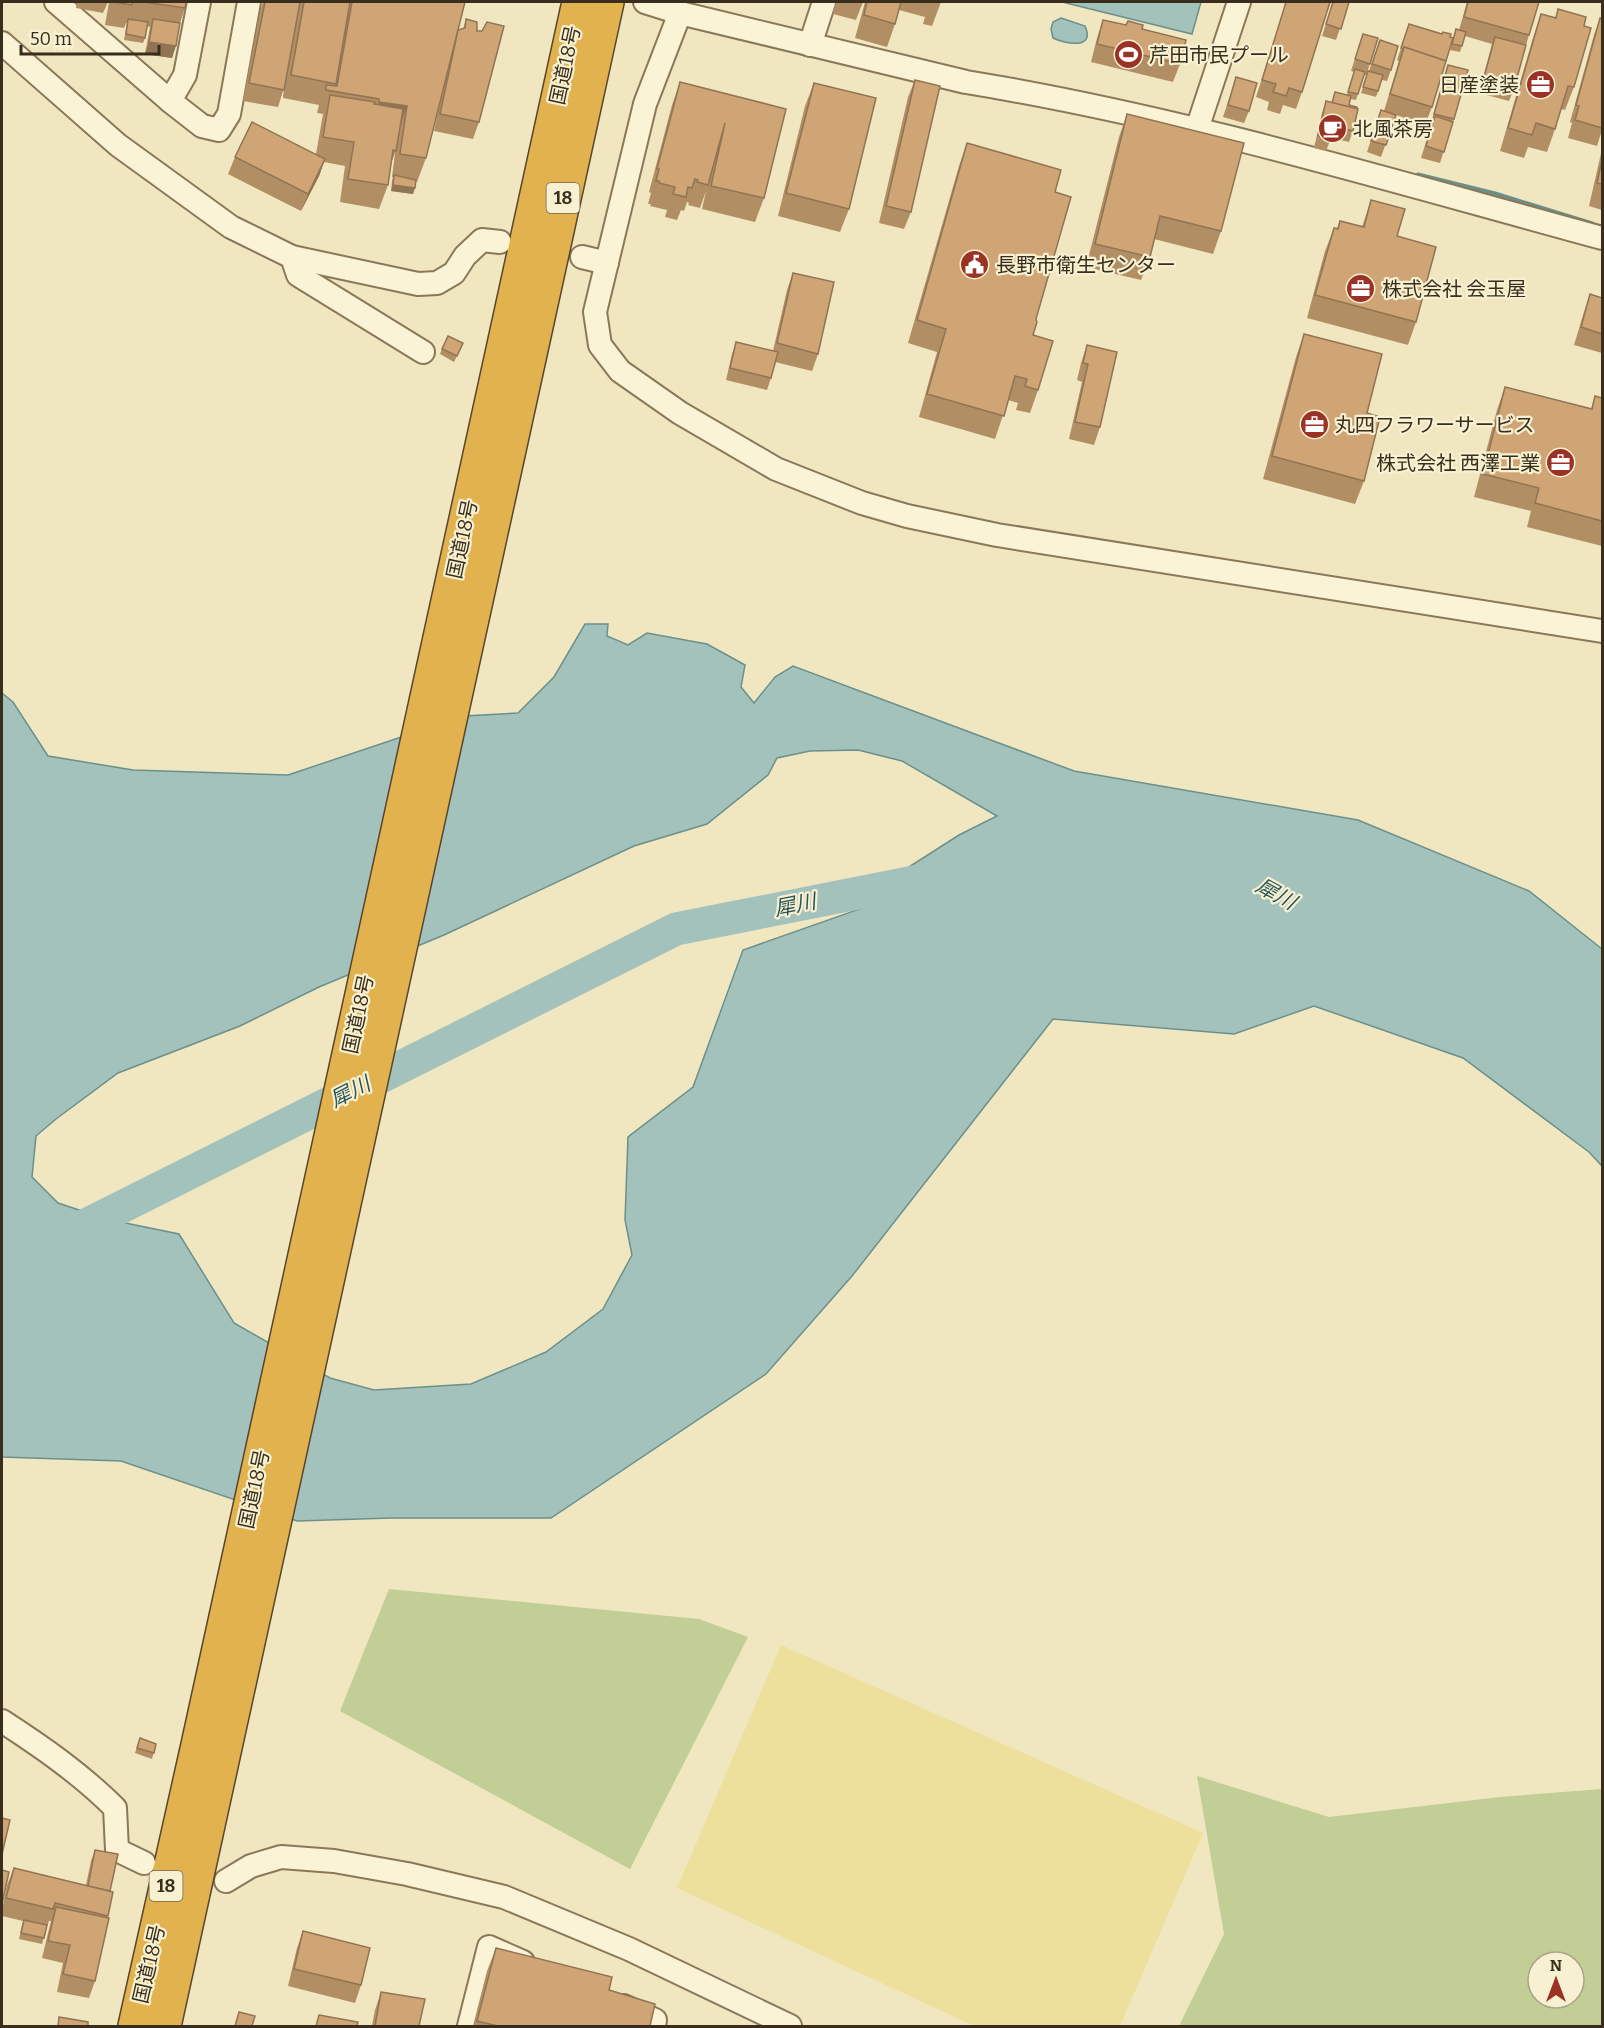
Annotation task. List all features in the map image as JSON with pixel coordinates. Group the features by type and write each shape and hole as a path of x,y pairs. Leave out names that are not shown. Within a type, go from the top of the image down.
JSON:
{"highway":[{"name":"国道18号","path":"135,2026 210,1750 508,388 579,2"},
{"name":"国道18号","path":"508,388 607,2"},
{"name":"国道18号","path":"164,2026 210,1750"}],"street":[{"path":"56,2 170,101 202,126 219,130 229,114 249,2"},
{"path":"170,101 185,75 199,2"},
{"path":"645,2 680,13 966,82 1197,129 1602,238"},
{"path":"810,45 824,2"},
{"path":"1197,129 1239,2"},
{"path":"680,13 645,104 595,312 600,345 620,370 680,413 776,469 862,503 907,516 997,535 1602,631"},
{"path":"2,43 127,152 231,227 292,257 418,284 437,283 454,273 465,256 482,240 500,242"},
{"path":"292,257 298,275 423,352"},
{"path":"582,257 607,263"},
{"path":"2,1721 45,1749 107,1800 115,1808 117,1850 144,1863"},
{"path":"226,1881 251,1866 281,1857 334,1861 407,1874 504,1897 629,1948 790,2026"},
{"path":"469,2026 489,1947 541,1970"},
{"path":"603,1997 655,2020 654,2026"}],"green space":[{"path":"389,1589 699,1619 748,1637 630,1869 340,1711"},
{"path":"1197,1776 1329,1817 1500,1797 1602,1789 1602,2026 1179,2026 1224,1934"}],"sand":[{"path":"781,1645 1203,1833 1120,2026 974,2026 677,1888"}],"water":[{"path":"1062,2 1201,2 1192,34"},
{"path":"1061,18 1085,26 1086,39 1083,42 1071,43 1053,38 1051,29 1053,22"},
{"path":"585,624 608,624 607,636 628,645 647,633 707,644 745,665 741,687 754,703 775,677 793,666 1074,771 1358,820 1529,891 1602,949 1602,1166 1589,1152 1463,1058 1314,1006 1234,1034 1053,1019 852,1276 766,1374 551,1518 391,1518 297,1521 121,1461 2,1457 2,693 13,702 48,756 133,770 288,775 464,716 518,713 554,677","holes":["858,750 902,761 997,816 959,835 890,879 874,904 743,950 693,1087 628,1137 625,1220 632,1255 603,1309 546,1352 471,1384 374,1390 330,1378 234,1323 179,1234 106,1219 58,1203 32,1177 36,1136 118,1073 240,1026 319,987 444,935 634,846 707,824 768,775 777,758 810,751"]}],"building":[{"path":"114,2 133,2 132,5"},
{"path":"144,2 186,2 185,8"},
{"path":"265,2 300,2 284,90 249,83"},
{"path":"304,2 350,2 336,84 291,75"},
{"path":"352,2 465,2 426,158 400,154 407,106 326,90 326,85 337,86"},
{"path":"867,2 901,2 895,24 864,15"},
{"path":"1286,2 1330,2 1302,92 1289,88 1286,96 1273,92 1276,84 1262,80"},
{"path":"1333,2 1349,2 1341,29 1326,24"},
{"path":"1468,2 1539,2 1529,35 1464,17"},
{"path":"1558,9 1586,17 1584,26 1591,28 1574,87 1568,86 1555,129 1536,123 1532,135 1508,128 1541,14 1556,18"},
{"path":"1600,18 1602,19 1602,128 1575,120 1579,106 1576,105"},
{"path":"128,19 148,22 145,38 126,34"},
{"path":"153,19 180,23 176,46 149,42"},
{"path":"466,19 477,22 477,31 482,31 487,22 504,26 479,122 440,114 458,30 465,28"},
{"path":"1103,20 1126,25 1128,21 1143,25 1142,29 1186,40 1180,64 1097,44"},
{"path":"1409,24 1442,34 1443,32 1451,34 1450,37 1453,38 1446,61 1401,48"},
{"path":"1456,29 1466,32 1462,46 1452,44"},
{"path":"1363,34 1378,38 1370,64 1355,59"},
{"path":"1495,37 1526,45 1514,89 1483,81"},
{"path":"1380,40 1398,46 1391,70 1372,64"},
{"path":"1404,47 1446,61 1432,107 1390,94"},
{"path":"1448,65 1468,70 1454,119 1434,114"},
{"path":"1355,69 1365,72 1358,94 1348,92"},
{"path":"1368,71 1383,75 1378,91 1363,87"},
{"path":"1236,77 1257,83 1249,111 1228,105"},
{"path":"915,80 940,86 911,212 886,206"},
{"path":"680,82 786,109 764,198 711,186 725,123 708,185 697,182 698,180 695,179 692,188 688,187 686,197 673,194 675,187 656,181 659,169 657,169"},
{"path":"814,83 876,98 849,209 786,193"},
{"path":"1335,92 1351,96 1349,105 1357,109 1332,103"},
{"path":"330,95 403,109 396,151 393,150 388,185 348,179 354,142 323,137"},
{"path":"1326,101 1358,109 1353,131 1334,126 1331,139 1318,136"},
{"path":"1381,110 1396,115 1386,145 1371,141"},
{"path":"1127,114 1244,143 1221,231 1160,216 1150,257 1095,244"},
{"path":"1435,116 1453,122 1444,152 1426,146"},
{"path":"252,122 325,159 308,194 235,157"},
{"path":"967,143 1061,170 1055,192 1071,197 1033,335 1053,341 1038,390 1025,386 1027,379 1015,376 1004,416 927,394 946,329 917,320"},
{"path":"1602,160 1602,184 1597,183"},
{"path":"394,175 416,180 415,188 393,185"},
{"path":"1371,200 1405,209 1397,236 1436,247 1416,322 1315,295 1334,228 1338,229 1340,221 1364,227"},
{"path":"793,273 834,282 818,354 777,343"},
{"path":"1590,294 1602,298 1602,334 1581,327"},
{"path":"1304,334 1382,354 1367,413 1380,417 1364,481 1272,456"},
{"path":"448,336 463,343 457,356 442,349"},
{"path":"736,342 778,352 771,378 730,368"},
{"path":"1087,345 1117,352 1100,427 1075,422 1088,364 1083,363"},
{"path":"1505,387 1592,409 1595,396 1602,398 1602,521 1535,503 1539,488 1483,474"},
{"path":"140,1738 156,1744 154,1753 137,1748"},
{"path":"2,1818 10,1820 2,1854"},
{"path":"95,1850 118,1854 110,1891 88,1886"},
{"path":"14,1868 113,1892 108,1916 55,1903 53,1909 6,1898"},
{"path":"2,1870 9,1872 2,1904"},
{"path":"56,1907 109,1918 95,1981 63,1974 70,1945 48,1941"},
{"path":"24,1920 47,1925 44,1938 21,1933"},
{"path":"303,1931 370,1948 361,1985 294,1969"},
{"path":"496,1948 612,1977 609,1990 655,2004 650,2026 498,2026 477,2021"},
{"path":"381,1992 425,1999 419,2026 375,2026"},
{"path":"239,2012 255,2016 252,2026 235,2026"},
{"path":"319,2015 358,2022 357,2026 316,2026"},
{"path":"59,2017 88,2022 88,2026 58,2026"}],"waterway":[{"path":"1418,175 1495,194 1592,224"},
{"name":"犀川","path":"2,1267 676,929 929,879"}],"place":[{"name":"芹田市民プール","path":"1128,55"},
{"name":"日産塗装","path":"1540,85"},
{"name":"北風茶房","path":"1332,129"},
{"name":"長野市衛生センター","path":"975,265"},
{"name":"株式会社 会玉屋","path":"1361,289"},
{"name":"丸四フラワーサービス","path":"1314,425"},
{"name":"株式会社 西澤工業","path":"1561,463"}]}
